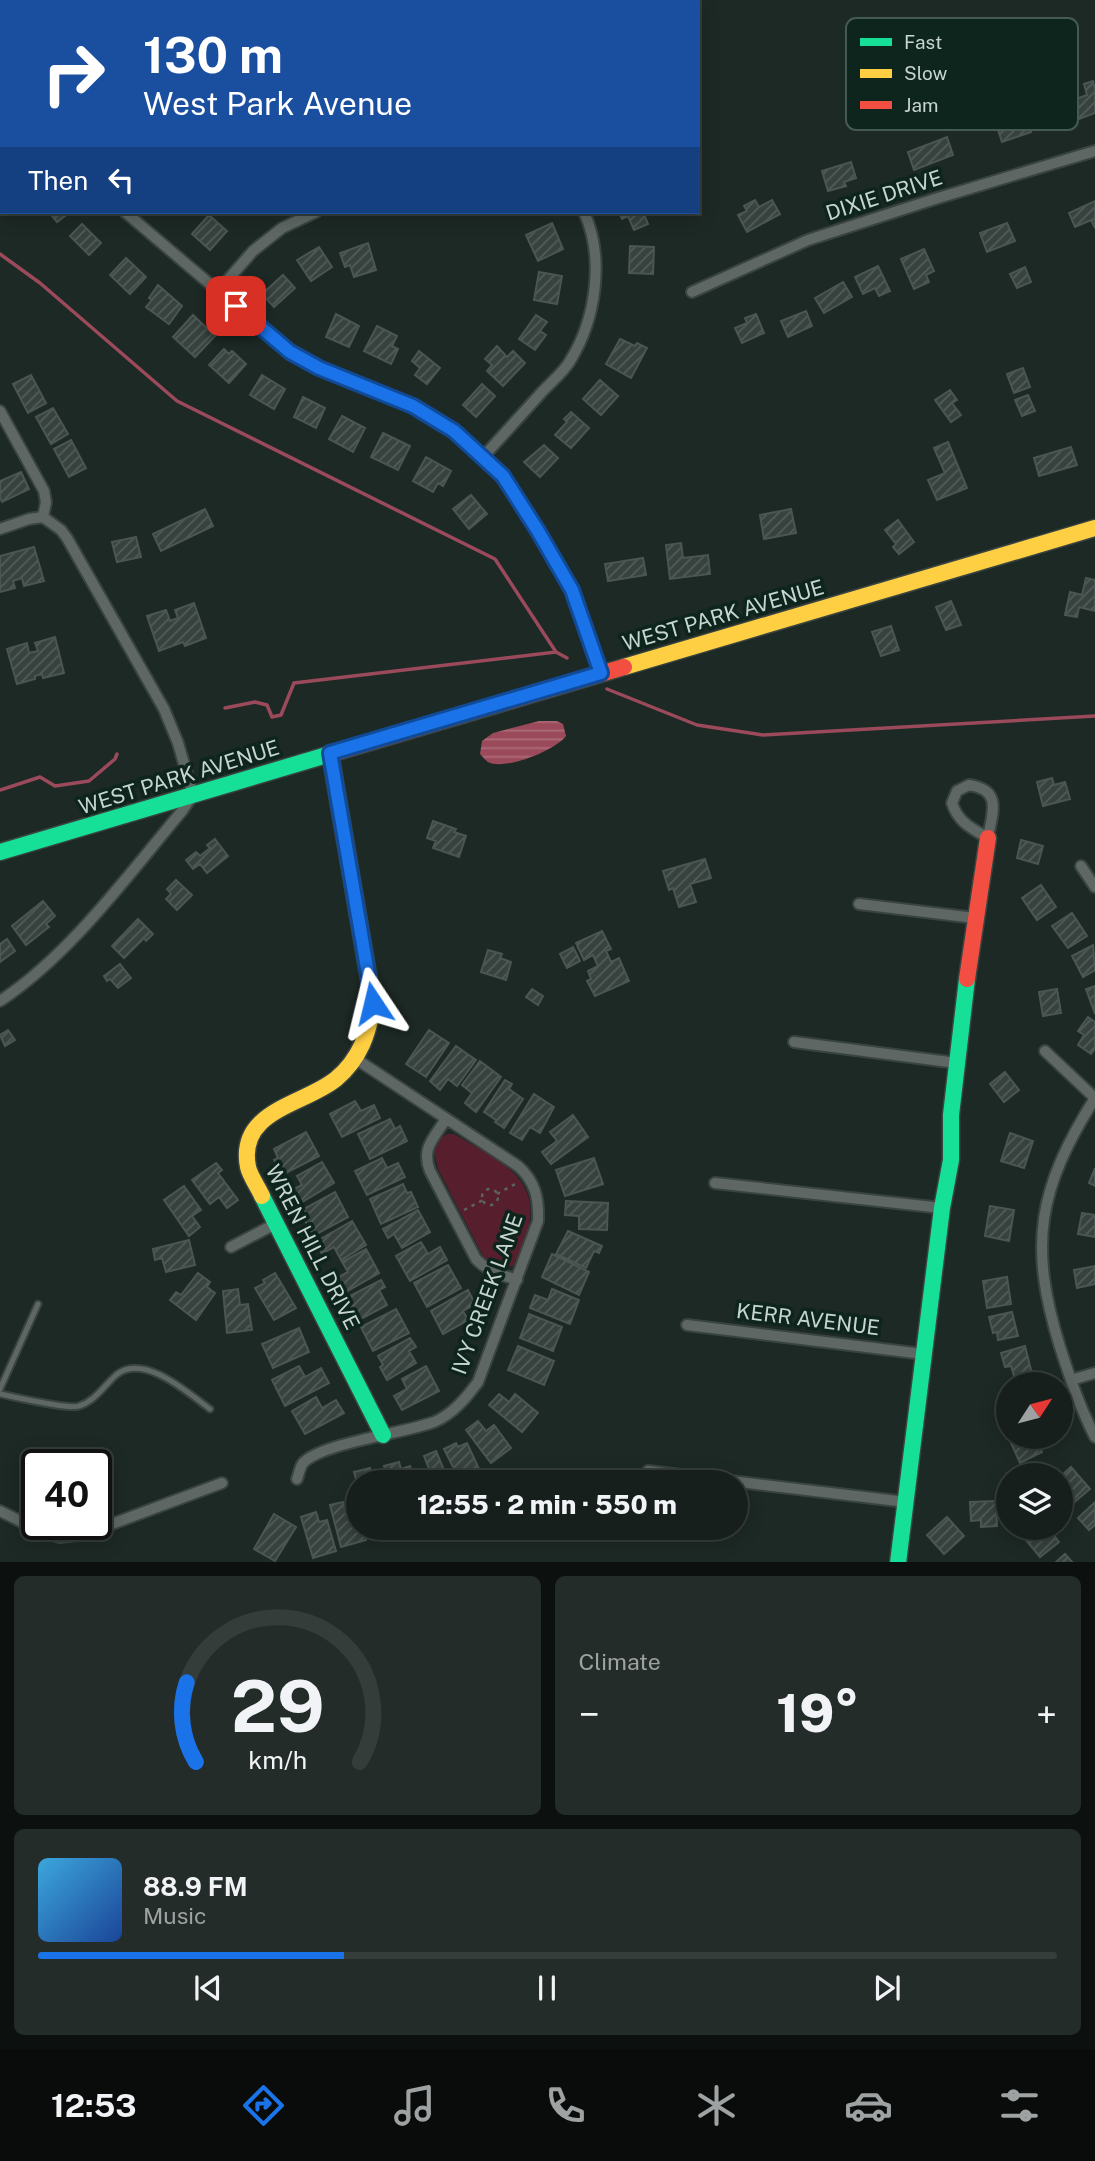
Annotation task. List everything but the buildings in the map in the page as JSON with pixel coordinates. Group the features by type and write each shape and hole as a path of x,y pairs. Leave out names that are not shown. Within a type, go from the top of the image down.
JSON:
{"street":[{"name":"DIXIE DRIVE","path":"691,292 808,240 1095,151"},
{"path":"127,214 290,352 319,368 413,406 454,431 484,456 503,476 572,590 601,673"},
{"path":"218,291 253,251 282,229 312,214"},
{"path":"484,456 569,362 586,328 594,292 594,253 585,214"},
{"path":"0,412 44,491 46,502 43,517"},
{"path":"0,529 43,517 67,538 164,709 178,743 193,795 64,947 38,973 0,1001"},
{"name":"WEST PARK AVENUE","path":"0,852 1095,528"},
{"name":"WREN HILL DRIVE","path":"330,753 373,1003 371,1024 356,1059 332,1083 310,1096 272,1111 260,1123 251,1137 248,1168 383,1435"},
{"path":"898,1562 942,1208 951,1160 951,1115 975,918 994,804 989,794 980,787 968,785 957,791 952,803 957,817 968,827 988,838"},
{"path":"1081,866 1095,887"},
{"path":"859,904 975,918"},
{"path":"794,1042 957,1063"},
{"path":"1045,1051 1095,1098 1058,1164 1048,1195 1043,1227 1045,1292 1069,1372"},
{"name":"IVY CREEK LANE","path":"298,1479 303,1464 324,1451 435,1422 468,1397 478,1382 538,1221 539,1202 527,1174 356,1059"},
{"path":"446,1119 427,1148 426,1159 430,1171 476,1259 495,1272 517,1280"},
{"path":"715,1183 942,1208"},
{"path":"231,1247 277,1223"},
{"name":"KERR AVENUE","path":"687,1325 923,1354"},
{"path":"1073,1379 1095,1373"},
{"path":"1073,1385 1095,1437"},
{"path":"0,1511 40,1531 60,1537 85,1534 222,1483"},
{"path":"748,1483 906,1502"}],"lane":[{"path":"0,1389 38,1304"},
{"path":"0,1394 77,1407 92,1399 118,1373 127,1368 141,1368 166,1377 210,1409"}],"path":[{"path":"497,1194 517,1183"},
{"path":"486,1190 493,1190 497,1194 498,1199 493,1205 487,1205 483,1200 486,1190"},
{"path":"464,1210 483,1200"}],"shaded area":[{"path":"539,721 557,721 563,724 566,736 541,753 506,764 488,762 480,754 482,741 493,733"},
{"path":"454,1134 485,1152 513,1172 523,1184 529,1199 530,1216 526,1236 513,1266 501,1268 484,1258 438,1169 434,1151 441,1138"}],"waterway":[{"path":"0,254 40,283 177,401 495,559 556,652 567,658"},
{"path":"225,708 255,702 267,705 272,717 281,715 294,683 556,652"},
{"path":"607,689 697,725 763,735 1095,716"},
{"path":"0,790 40,777 55,786 89,781 115,759 117,754"}],"traffic: fast":[{"path":"0,852 337,752"},
{"path":"898,1562 942,1208 951,1160 951,1115 967,979"},
{"path":"262,1196 383,1435"}],"traffic: slow":[{"path":"624,667 1095,528"},
{"path":"262,1196 248,1167 247,1148 253,1133 276,1111 323,1088 344,1071 362,1045 373,1003 330,753"}],"traffic: jam":[{"path":"337,752 624,667"},
{"path":"967,979 988,838"}],"route":[{"path":"236,306 290,352 319,368 413,406 454,431 484,456 503,476 572,590 601,673 330,753 373,1003"}]}
